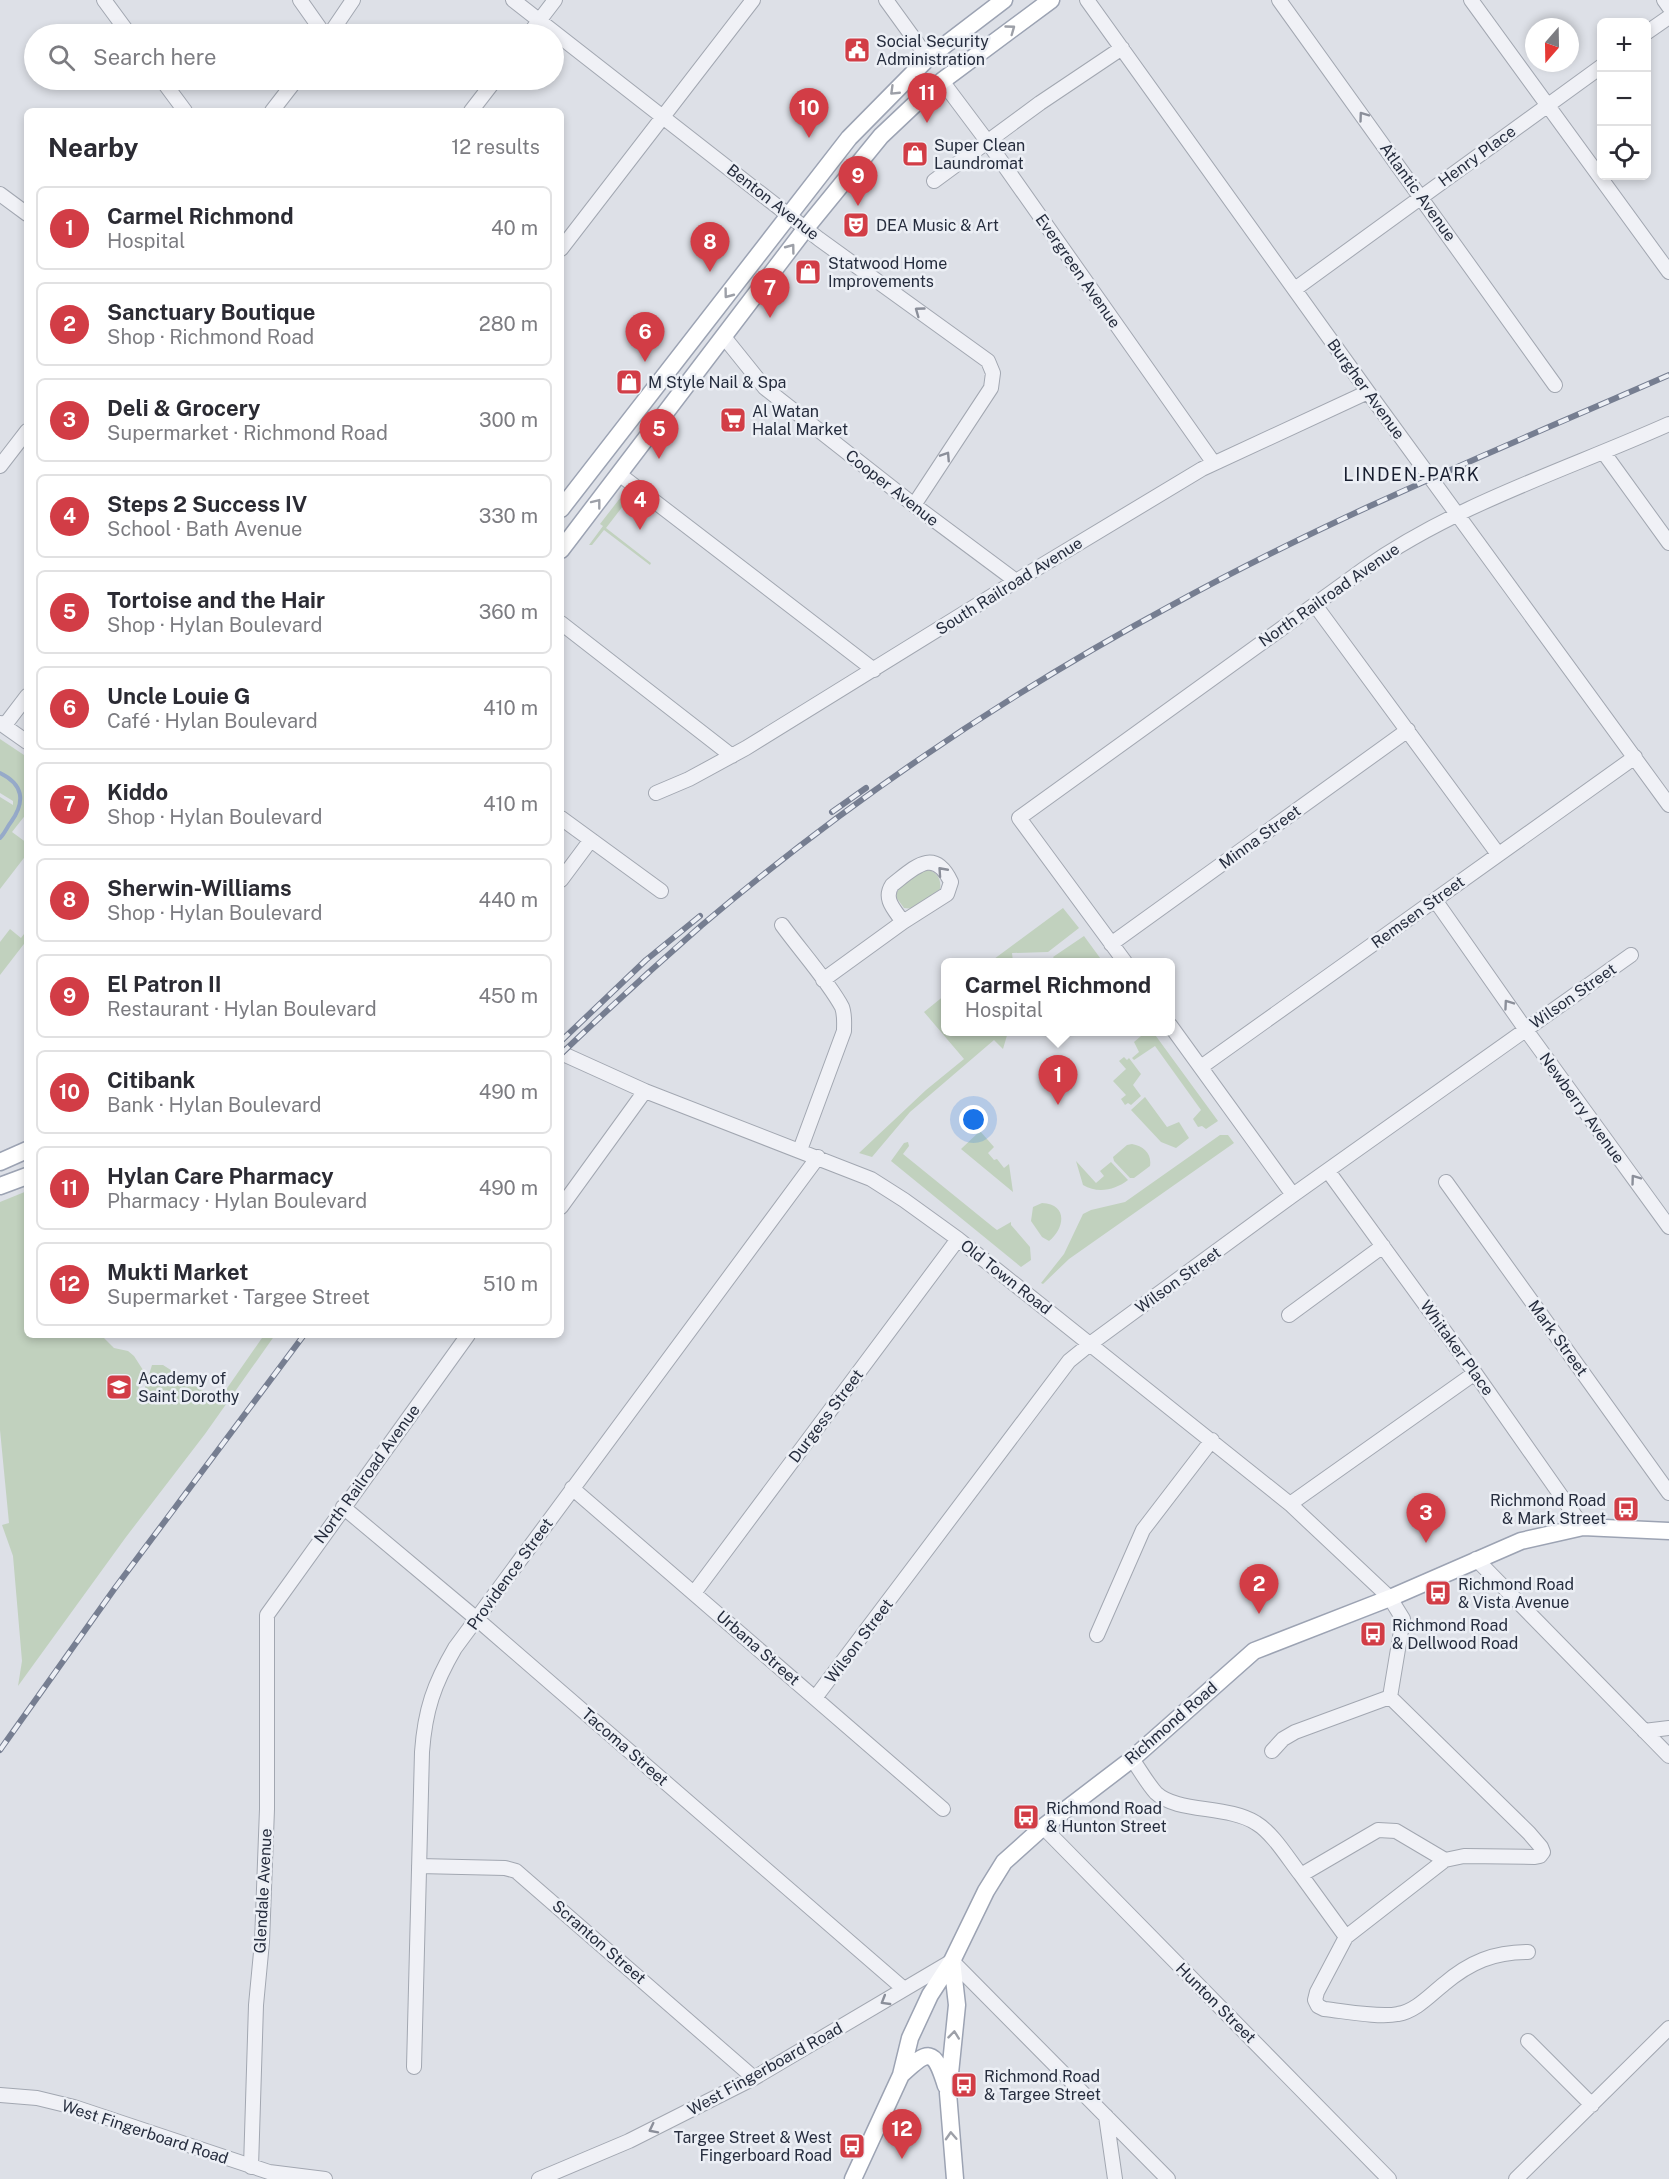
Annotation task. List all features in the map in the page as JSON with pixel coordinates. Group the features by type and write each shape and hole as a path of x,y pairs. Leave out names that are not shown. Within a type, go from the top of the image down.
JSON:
{"main road":[{"path":"564,505 849,138 928,58 1004,0"},
{"path":"564,546 806,228 881,136 942,81 1051,0"},
{"path":"0,1162 24,1151"},
{"path":"0,1186 24,1177"},
{"name":"Richmond Road","path":"853,2179 901,2075 910,2038 931,1993 952,1961 986,1891 1004,1862 1043,1827 1132,1759 1254,1651 1390,1598 1521,1541 1583,1527 1669,1531"},
{"path":"952,1961 957,2005 948,2093 955,2179"},
{"path":"901,2075 925,2056 932,2057 937,2061 948,2093"}],"street":[{"path":"104,0 122,24"},
{"path":"300,0 317,24"},
{"path":"337,24 353,0"},
{"name":"Benton Avenue","path":"513,0 544,24"},
{"path":"537,24 555,0"},
{"path":"564,245 753,0"},
{"path":"886,0 928,58"},
{"name":"Burgher Avenue","path":"1087,0 1368,392 1669,805"},
{"name":"Atlantic Avenue","path":"1279,0 1555,385"},
{"path":"1472,0 1669,272"},
{"path":"1664,0 1669,7"},
{"path":"1651,30 1669,17"},
{"name":"Benton Avenue","path":"564,40 806,228 988,361 993,373 991,388 914,505"},
{"path":"934,181 987,141 1122,48"},
{"name":"Henry Place","path":"1295,289 1597,70"},
{"name":"Evergreen Avenue","path":"942,81 1214,462"},
{"path":"169,90 183,108"},
{"path":"274,108 288,90"},
{"path":"473,108 487,90"},
{"path":"0,194 24,212"},
{"name":"Cooper Avenue","path":"724,337 765,388 914,505 1016,581"},
{"name":"South Railroad Avenue","path":"656,794 732,756 1214,462 1368,392"},
{"name":"North Railroad Avenue","path":"1111,944 1019,818 1395,548 1457,514 1669,424"},
{"path":"0,466 24,435"},
{"path":"1604,453 1669,543"},
{"path":"619,474 874,670"},
{"path":"1315,605 1498,854"},
{"path":"564,625 732,756"},
{"path":"24,699 2,724 24,740"},
{"name":"Minna Street","path":"1111,944 1408,730"},
{"name":"Remsen Street","path":"1201,1067 1635,757"},
{"path":"564,820 661,891"},
{"path":"564,876 590,841"},
{"path":"823,980 903,922 947,894 951,882 939,865 934,862 924,863 889,889 888,900 903,922"},
{"name":"Newberry Avenue","path":"1435,900 1669,1227"},
{"path":"782,926 823,980 844,1014 844,1031 800,1150"},
{"path":"1111,944 1121,958"},
{"name":"Wilson Street","path":"815,1698 1069,1361 1293,1195 1631,955"},
{"path":"1175,1032 1293,1195"},
{"name":"Old Town Road","path":"564,1054 645,1091 871,1179 904,1200 958,1239 1212,1440 1290,1504 1390,1598"},
{"path":"564,1203 645,1091"},
{"name":"Providence Street","path":"414,2067 422,1752 428,1706 442,1671 455,1648 478,1620 572,1488 818,1158"},
{"name":"Whitaker Place","path":"1328,1171 1475,1373 1583,1527"},
{"name":"Mark Street","path":"1446,1182 1669,1493"},
{"name":"Durgess Street","path":"694,1593 958,1239"},
{"path":"1289,1315 1383,1246"},
{"name":"North Railroad Avenue","path":"267,1615 466,1338"},
{"path":"1290,1504 1475,1373"},
{"path":"1097,1635 1143,1530 1212,1440"},
{"name":"Urbana Street","path":"572,1488 943,1809"},
{"name":"Tacoma Street","path":"343,1507 478,1620 904,1989"},
{"path":"1476,1559 1669,1756"},
{"path":"1390,1598 1403,1619 1390,1697"},
{"name":"Glendale Avenue","path":"251,2167 256,2005 262,1942 267,1820 267,1615"},
{"path":"1272,1751 1294,1732 1390,1697"},
{"path":"1390,1697 1529,1833 1543,1852 1540,1856 1535,1857 1464,1856 1445,1860 1346,1937 1317,1992 1315,2000 1318,2006 1324,2009 1399,2014 1423,2002 1470,1965 1507,1952 1528,1952"},
{"path":"1644,1731 1669,1728"},
{"path":"1132,1759 1155,1792 1164,1798 1177,1804 1233,1812 1259,1824 1301,1875 1346,1937"},
{"name":"Hunton Street","path":"1043,1827 1389,2179"},
{"path":"1301,1875 1378,1830 1396,1831 1445,1860"},
{"name":"Scranton Street","path":"419,1866 505,1868 516,1871 754,2078"},
{"path":"952,1961 1168,2179"},
{"name":"West Fingerboard Road","path":"539,2179 629,2141 754,2078 952,1961"},
{"path":"1516,2179 1669,2028"},
{"path":"1528,2041 1592,2105"},
{"name":"West Fingerboard Road","path":"0,2095 37,2098 74,2107 269,2172 325,2179"},
{"path":"1106,2116 1115,2179"}],"green space":[{"path":"624,493 650,513 643,521 623,506 606,528 651,563 650,565 604,530 592,545 589,545 603,526 600,524"},
{"path":"0,739 24,755 24,817 12,832 24,841 24,858 0,889 0,797 13,805 13,801 0,793"},
{"path":"924,870 937,875 940,889 915,909 904,908 896,897 898,889"},
{"path":"1063,908 1079,928 1048,952 1012,953 1013,958 995,958"},
{"path":"10,929 21,938 24,934 24,944 0,975 0,942"},
{"path":"1084,936 1100,958 1054,958"},
{"path":"941,998 941,1032 924,1012"},
{"path":"944,1036 1007,1036 1003,1049 994,1040 910,1112 872,1157 859,1153 926,1090 964,1059"},
{"path":"1141,1036 1156,1036 1218,1121 1206,1129 1202,1126 1198,1127 1193,1119 1201,1110 1155,1046 1134,1060 1132,1058 1139,1052 1134,1042"},
{"path":"1124,1057 1127,1060 1129,1058 1141,1074 1133,1085 1141,1096 1131,1105 1128,1103 1125,1105 1121,1099 1126,1095 1113,1081 1126,1069 1119,1061"},
{"path":"1145,1097 1167,1127 1179,1122 1189,1138 1176,1148 1161,1142 1131,1110"},
{"path":"980,1131 994,1147 988,1153 994,1160 997,1159 1004,1168 1009,1164 1013,1192 961,1149"},
{"path":"1220,1135 1228,1135 1234,1143 1069,1259 1043,1284 1041,1283 1064,1254 1083,1214 1125,1202"},
{"path":"908,1142 909,1146 903,1154 993,1227 997,1230 1011,1222 1011,1225 1030,1247 1031,1260 1021,1267 891,1161 904,1143"},
{"path":"1132,1144 1146,1151 1150,1158 1150,1166 1134,1178 1130,1178 1113,1157 1127,1145"},
{"path":"1076,1161 1096,1183 1104,1176 1100,1171 1111,1162 1128,1180 1106,1190 1089,1188 1083,1185"},
{"name":"Academy of Saint Dorothy","path":"24,1192 24,1338 104,1338 114,1348 128,1351 143,1370 137,1395 142,1397 152,1365 163,1365 208,1394 223,1394 262,1338 273,1338 205,1434 126,1537 18,1686 22,1661 13,1556 2,1525 9,1523 0,1430 0,1202"},
{"path":"1042,1203 1050,1204 1060,1212 1061,1224 1049,1241 1042,1237 1031,1221 1033,1207"}],"waterway":[{"path":"0,773 14,782 20,794 16,814 0,838"}],"railway":[{"path":"564,1051 702,925 813,836 930,752 1050,675 1174,604 1295,541 1669,375"},
{"path":"832,812 866,788"},
{"path":"564,1038 646,960 700,916"},
{"path":"0,1750 115,1588 302,1338"}],"place":[{"name":"Social Security Administration","path":"857,50"},
{"name":"Hylan Care Pharmacy","path":"927,123"},
{"name":"Citibank","path":"809,138"},
{"name":"Super Clean Laundromat","path":"915,154"},
{"name":"El Patron II","path":"858,206"},
{"name":"DEA Music & Art","path":"856,225"},
{"name":"Sherwin-Williams","path":"710,272"},
{"name":"Statwood Home Improvements","path":"808,272"},
{"name":"Kiddo","path":"770,318"},
{"name":"Uncle Louie G","path":"645,362"},
{"name":"M Style Nail & Spa","path":"629,382"},
{"name":"Al Watan Halal Market","path":"733,420"},
{"name":"Tortoise and the Hair","path":"659,459"},
{"name":"Steps 2 Success IV","path":"640,530"},
{"name":"Carmel Richmond","path":"1058,1105"},
{"name":"Academy of Saint Dorothy","path":"119,1387"},
{"name":"Richmond Road & Mark Street","path":"1626,1509"},
{"name":"Deli & Grocery","path":"1426,1543"},
{"name":"Richmond Road & Vista Avenue","path":"1438,1593"},
{"name":"Sanctuary Boutique","path":"1259,1614"},
{"name":"Richmond Road & Dellwood Road","path":"1373,1634"},
{"name":"Richmond Road & Hunton Street","path":"1026,1817"},
{"name":"Richmond Road & Targee Street","path":"964,2085"},
{"name":"Targee Street & West Fingerboard Road","path":"852,2146"},
{"name":"Mukti Market","path":"902,2159"}],"district":[{"name":"LINDEN-PARK","path":"1412,474"}]}
